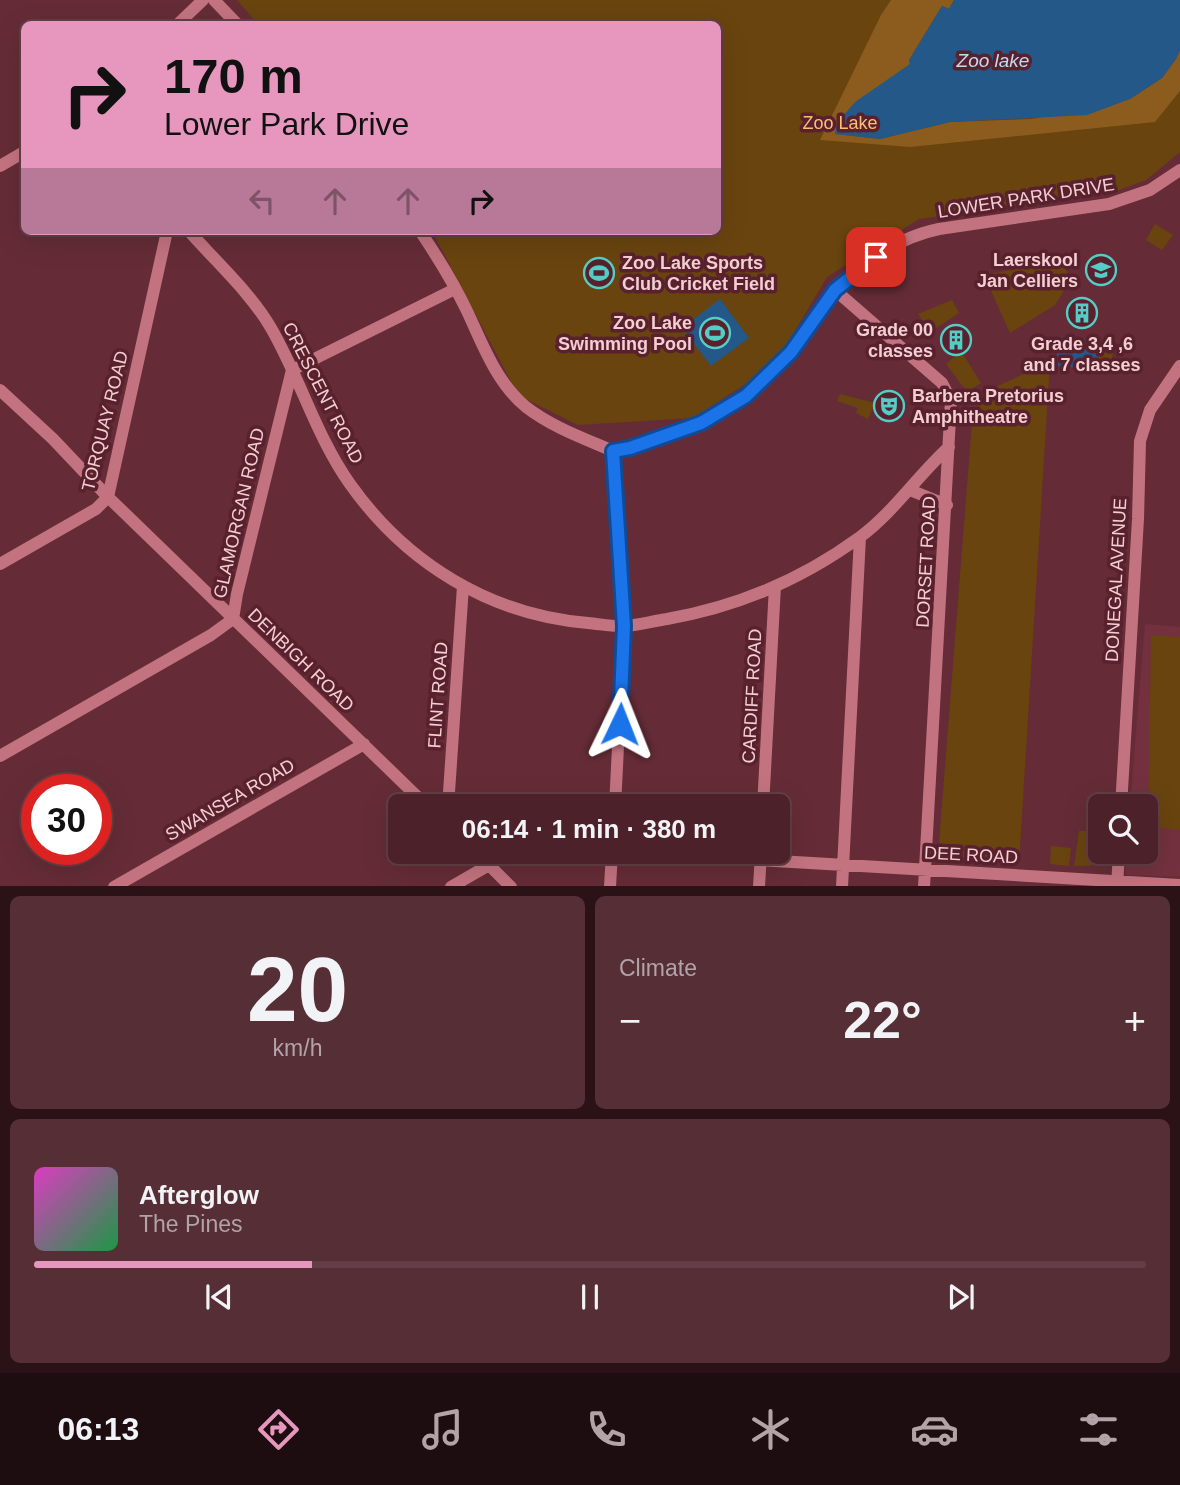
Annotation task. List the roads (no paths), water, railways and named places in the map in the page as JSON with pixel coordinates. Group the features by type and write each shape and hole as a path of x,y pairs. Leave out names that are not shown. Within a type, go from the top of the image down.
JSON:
{"street":[{"path":"181,21 203,0"},
{"path":"214,0 234,21"},
{"path":"0,166 21,154"},
{"name":"LOWER PARK DRIVE","path":"613,451 630,448 701,423 746,396 791,352 835,290 876,257 918,234 1109,204 1150,190 1180,170"},
{"name":"TORQUAY ROAD","path":"0,564 96,509 108,497 166,235"},
{"name":"CRESCENT ROAD","path":"192,235 262,315 343,472 372,513 399,542 428,566 503,605 534,615 570,622 624,626 702,613 741,602 775,586 860,537 910,490 949,447"},
{"path":"422,235 455,289 486,352 512,393 527,407 555,425 613,451 624,626 616,794"},
{"path":"292,370 455,289"},
{"name":"DORSET ROAD","path":"835,290 946,388 951,400 924,886"},
{"name":"DONEGAL AVENUE","path":"1122,794 1140,441 1150,410 1180,366"},
{"name":"GLAMORGAN ROAD","path":"0,756 211,635 233,619 292,370"},
{"name":"DENBIGH ROAD","path":"0,390 415,794"},
{"path":"910,490 947,505"},
{"path":"842,886 860,537"},
{"name":"FLINT ROAD","path":"449,794 463,586"},
{"name":"CARDIFF ROAD","path":"764,794 775,586"},
{"name":"SWANSEA ROAD","path":"116,886 363,744"},
{"name":"DEE ROAD","path":"790,859 1117,884 1180,885"},
{"path":"610,886 611,864"},
{"path":"759,886 760,864"},
{"path":"1117,884 1118,864"},
{"path":"453,886 489,865 510,886"}],"water":[{"name":"Zoo lake","path":"954,0 1180,0 1180,50 1162,78 1130,99 1087,115 950,122 880,139 835,134 837,123 855,102 910,64 909,60 942,6 949,9"},
{"name":"Zoo Lake Swimming Pool","path":"720,299 749,338 711,366 682,328"},
{"path":"1058,337 1098,340 1096,369 1056,366"}],"place":[{"name":"Laerskool Jan Celliers","path":"1101,270"},
{"name":"Zoo Lake Sports Club Cricket Field","path":"599,273"},
{"name":"Grade 3,4 ,6 and 7 classes","path":"1082,313"},
{"name":"Zoo Lake Swimming Pool","path":"715,333"},
{"name":"Grade 00 classes","path":"956,340"},
{"name":"Barbera Pretorius Amphitheatre","path":"889,406"}],"park label":[{"name":"Zoo Lake","path":"840,123"}]}
